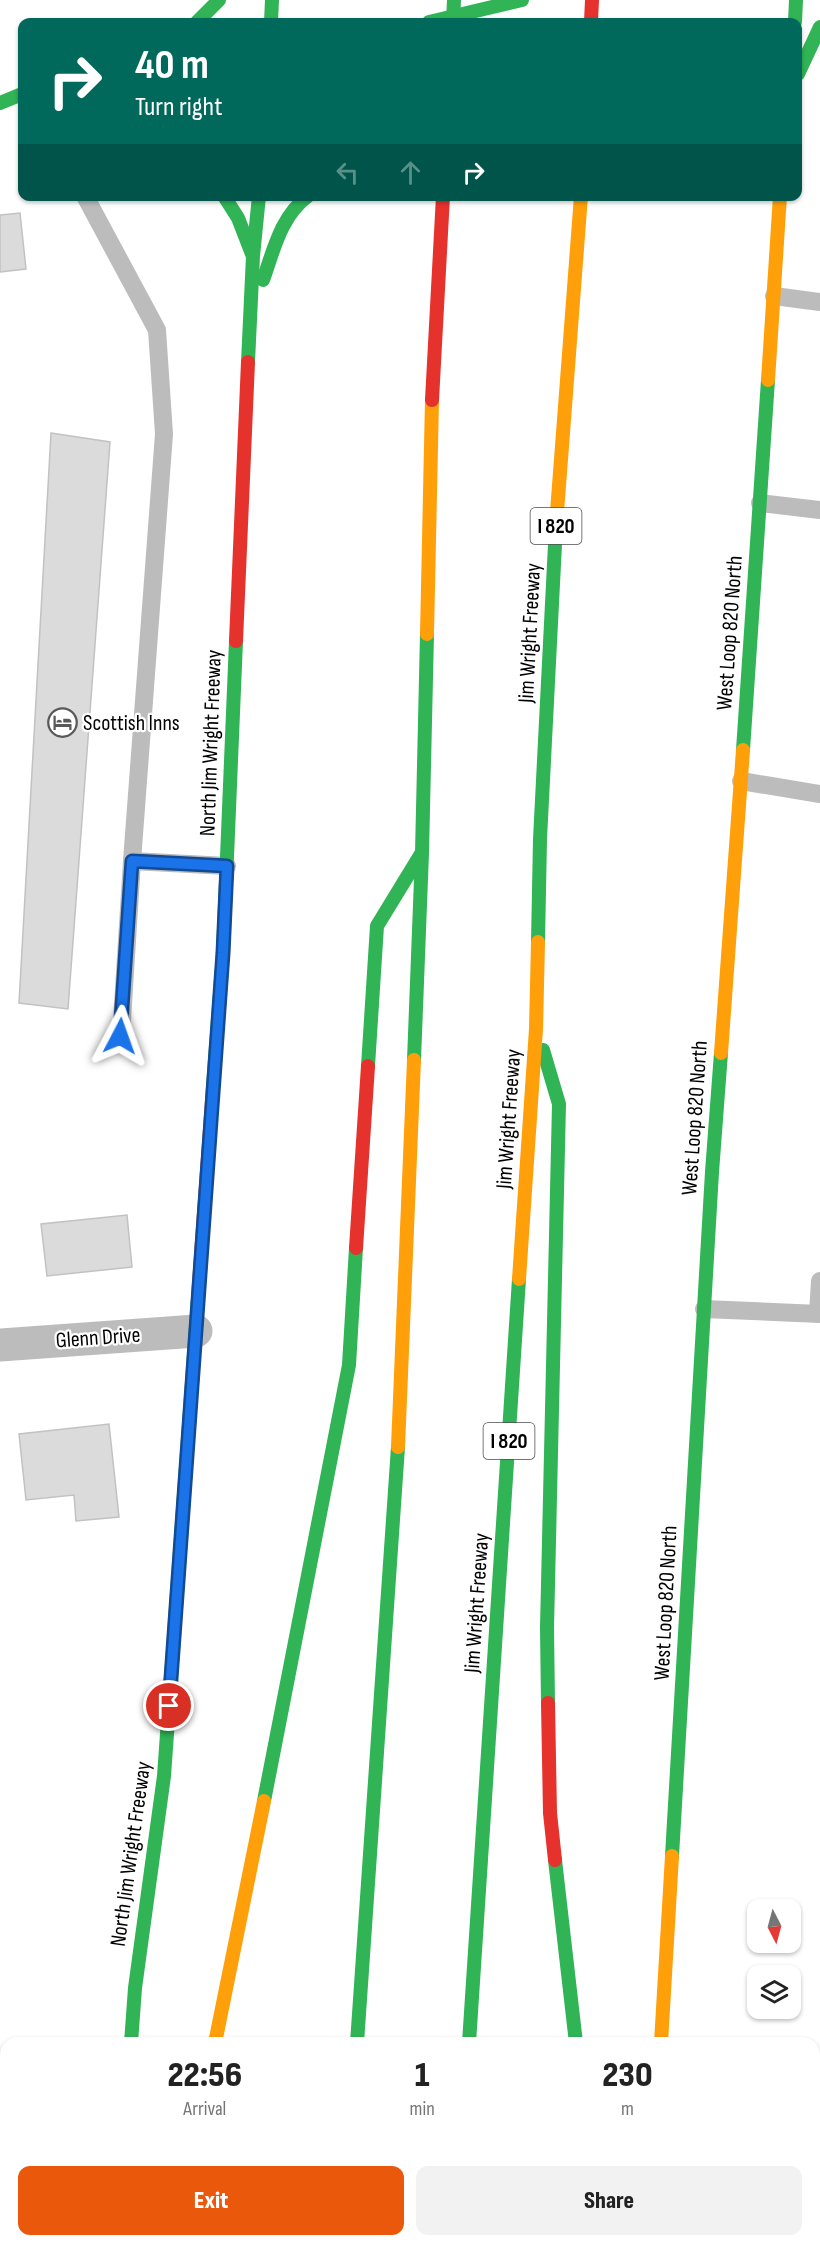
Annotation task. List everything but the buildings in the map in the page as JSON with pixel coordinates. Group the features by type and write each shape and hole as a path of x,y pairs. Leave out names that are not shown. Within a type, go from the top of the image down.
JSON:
{"main road":[{"path":"201,18 219,0"},
{"path":"271,18 272,0"},
{"path":"453,18 454,0"},
{"path":"446,18 522,0"},
{"path":"591,18 592,0"},
{"path":"795,18 796,0"},
{"path":"802,65 820,27"},
{"path":"3,107 18,97"},
{"path":"3,107 18,103"},
{"path":"227,201 238,218 253,256"},
{"name":"North Jim Wright Freeway","path":"131,2037 135,1988 164,1776 222,965 253,256 259,201"},
{"path":"251,312 284,224 300,201"},
{"path":"357,2037 397,1476 422,853 433,375 443,201"},
{"name":"Jim Wright Freeway","path":"469,2037 536,1029 540,839 557,511 581,201"},
{"name":"West Loop 820 North","path":"661,2037 711,1172 741,781 780,201"},
{"path":"216,2037 294,1655 349,1365 377,926 422,853"},
{"path":"536,1029 559,1104 548,1628 550,1813 575,2037"}],"street":[{"name":"Glenn Drive","path":"0,1346 196,1331"}],"lane":[{"path":"88,201 157,330 164,434 120,1036"},
{"path":"774,296 820,302"},
{"path":"760,503 820,510"},
{"path":"741,781 820,794"},
{"path":"132,861 227,866"},
{"path":"704,1309 819,1314 820,1281"}],"traffic: fast":[{"path":"201,18 219,0"},
{"path":"271,18 272,0"},
{"path":"453,18 454,0"},
{"path":"446,18 522,0"},
{"path":"795,18 796,0"},
{"path":"802,65 820,27"},
{"path":"0,103 18,96"},
{"path":"227,201 238,218 252,254"},
{"path":"248,362 253,256 258,201"},
{"path":"263,280 285,223 302,201"},
{"path":"743,750 768,380"},
{"path":"538,942 540,839 556,525"},
{"path":"414,1060 427,634"},
{"path":"213,1087 223,953 236,641"},
{"path":"368,1066 377,926 421,854"},
{"path":"543,1050 559,1104 547,1628 548,1703"},
{"path":"672,1856 721,1053"},
{"path":"264,1801 349,1365 356,1248"},
{"path":"469,2037 519,1279"},
{"path":"131,2037 135,1988 164,1776 198,1298"},
{"path":"357,2037 398,1447"},
{"path":"555,1860 575,2037"}],"traffic: slow":[{"path":"556,525 581,201"},
{"path":"768,380 780,201"},
{"path":"427,634 432,400"},
{"path":"721,1053 743,750"},
{"path":"519,1279 536,1029 538,942"},
{"path":"398,1447 414,1060"},
{"path":"216,2037 264,1801"},
{"path":"661,2037 672,1856"}],"traffic: jam":[{"path":"591,18 592,0"},
{"path":"432,400 443,201"},
{"path":"236,641 248,362"},
{"path":"356,1248 368,1066"},
{"path":"198,1298 213,1087"},
{"path":"548,1703 550,1813 555,1860"}],"place":[{"name":"Scottish Inns","path":"62,723"}],"route":[{"path":"120,1036 132,861 227,866 223,953 169,1706"}]}
